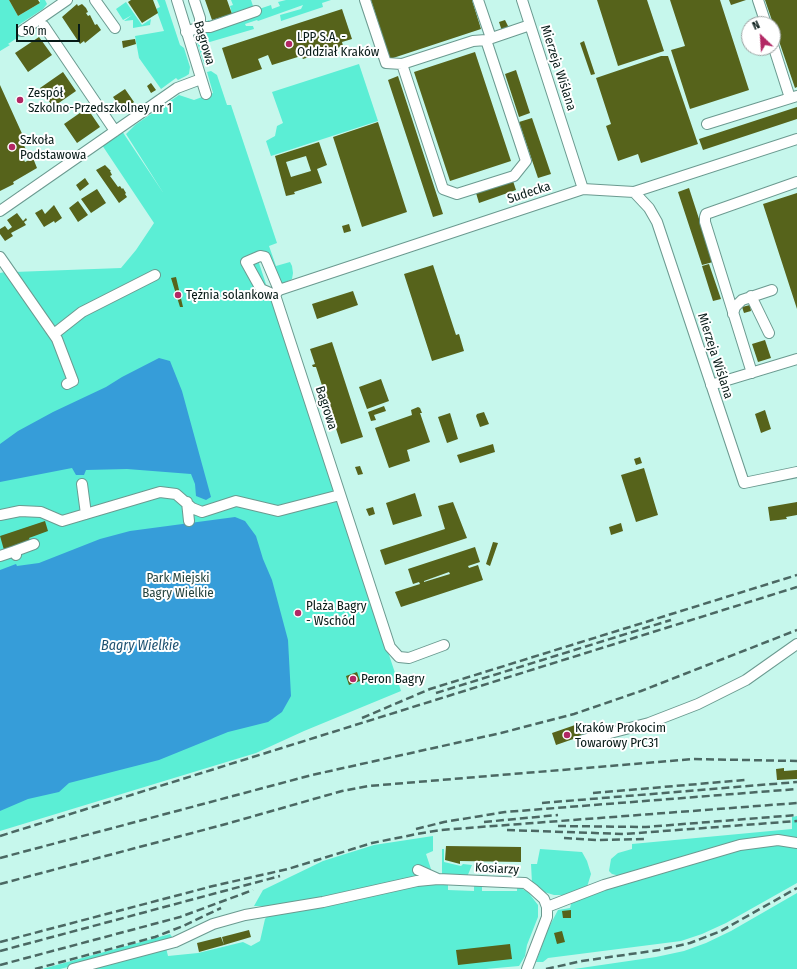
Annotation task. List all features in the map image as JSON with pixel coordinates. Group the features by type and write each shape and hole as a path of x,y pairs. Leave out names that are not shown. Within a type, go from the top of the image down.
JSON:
{"street":[{"path":"22,31 54,4 67,0"},
{"path":"95,0 115,28"},
{"name":"Bagrowa","path":"176,0 206,94"},
{"path":"194,0 200,18 200,27"},
{"path":"365,0 386,63 402,64 473,41 489,39 530,25"},
{"path":"402,64 443,189 457,194 514,176 526,161 478,0"},
{"name":"Mierzeja Wiślana","path":"522,0 583,190"},
{"path":"758,0 763,16"},
{"path":"186,32 200,27 210,27 256,11"},
{"path":"44,26 115,131"},
{"path":"707,124 794,97 777,56"},
{"path":"3,205 177,88 201,79"},
{"name":"Sudecka","path":"277,293 583,190 634,192 797,139"},
{"path":"752,373 705,222 706,214 797,182"},
{"name":"Mierzeja Wiślana","path":"634,192 649,208 658,222 744,483 797,472"},
{"path":"0,257 54,334 73,381 67,384"},
{"path":"54,334 82,312 155,275"},
{"path":"733,314 737,303 751,296 772,290"},
{"name":"Bagrowa","path":"277,293 340,495 390,647 399,657 402,658 414,657 444,645"},
{"path":"751,296 769,333"},
{"path":"711,385 797,359"},
{"path":"82,484 86,514"},
{"path":"0,515 20,511 40,512 62,521 160,492 176,494 187,502 192,508 202,512 236,501 247,502 266,510 278,511 340,495"},
{"path":"187,502 189,521"},
{"path":"0,556 16,553 34,544"},
{"path":"583,740 650,723 698,704 746,680 797,644"},
{"path":"527,969 547,917 547,907 604,886 740,845 778,840 797,843"},
{"name":"Kosiarzy","path":"418,870 438,879 525,883 544,899 547,907"},
{"path":"73,969 175,942 196,931 230,919 417,881 438,879"}],"green space":[{"path":"0,0 9,0 18,16 40,3 40,0 45,0 47,4 43,9 17,26 19,28 16,31 20,36 0,51"},
{"path":"157,0 165,0 180,45 184,48 190,67 189,74 178,80 176,78 161,89 139,58 135,36 164,31 156,9 160,7"},
{"path":"231,0 251,0 254,9 207,23 208,20 210,21 232,14 230,6 233,5"},
{"path":"286,0 331,0 322,3 323,7 281,21 280,15 301,9 303,5 245,24 246,26 253,26 254,29 203,44 206,53 209,52 211,56 209,62 204,64 195,36 256,10 271,5 272,9 280,6 278,2"},
{"path":"126,2 142,25 151,19 150,25 133,28 133,20 124,21 132,15 123,20 116,9"},
{"path":"359,64 378,121 271,156 266,141 275,136 277,126 283,123 272,92"},
{"name":"Park Miejski Bagry Wielkie","path":"211,71 217,75 227,105 231,105 277,243 269,246 276,266 290,262 292,266 292,279 282,284 277,281 267,253 263,251 256,254 401,691 304,731 256,753 0,831 0,273 5,272 46,333 53,327 14,272 121,268 136,250 154,223 102,145 122,131 164,194 126,134 135,125 179,95 194,100 213,93 207,72"},
{"path":"797,816 797,839 779,836 620,876 612,874 609,871 611,859 618,853 632,849 632,844 792,829 792,817"},
{"path":"433,836 433,851 426,854 433,875 416,874 416,878 322,899 273,906 254,906 263,890 323,861 374,845"},
{"path":"768,845 797,847 797,883 726,923 702,934 681,941 548,958 543,962 536,962 548,929 558,910 570,908 572,900 740,849"},
{"path":"442,849 444,849 444,862 461,866 463,864 472,865 467,877 442,875"},
{"path":"540,849 582,852 587,861 591,874 587,887 566,895 554,895 544,892 532,883 531,864 537,864"},
{"path":"426,883 448,884 448,890 474,891 474,885 482,885 482,891 517,891 517,886 528,892 538,905 538,917 527,945 525,956 519,966 486,969 85,969 166,948 168,956 198,953 243,942 251,946 260,941 265,919 270,913"},
{"path":"797,893 797,969 574,969 656,957 684,951 706,943 731,931"},
{"path":"170,934 174,940 60,969 42,969"}],"water":[{"path":"159,358 170,361 182,391 211,497 206,500 196,496 195,484 191,474 127,469 86,470 84,475 76,475 72,468 0,482 0,444 18,431 53,412 106,387"},
{"name":"Bagry Wielkie","path":"235,517 245,521 256,536 263,559 272,580 288,640 291,696 282,712 268,722 228,732 159,760 69,783 59,792 28,799 0,811 0,570 16,564 17,566 39,563 100,539 130,531"}],"building":[{"path":"9,0 38,0 40,3 18,16"},
{"path":"131,0 153,0 158,13 142,23 128,2"},
{"path":"205,0 227,0 232,14 212,20"},
{"path":"371,0 472,0 481,29 390,59"},
{"path":"597,0 647,0 664,51 618,66"},
{"path":"670,0 720,0 749,90 690,109 671,50 685,46"},
{"path":"729,0 746,0 731,5"},
{"path":"765,0 797,0 797,87 795,88 781,47 781,16 770,16"},
{"path":"77,4 78,6 82,4 86,8 88,12 86,13 88,16 90,15 95,25 97,24 101,30 85,43 84,41 80,44 62,17"},
{"name":"LPP S.A. - Oddział Kraków","path":"342,9 352,39 342,42 343,46 303,59 301,56 272,65 268,55 258,59 262,69 232,79 222,48"},
{"path":"505,20 509,28 502,31 499,22"},
{"path":"39,37 52,55 28,72 15,53"},
{"path":"135,39 136,44 123,48 122,41"},
{"path":"584,41 595,74 591,75 580,43"},
{"path":"475,52 511,161 450,181 414,72"},
{"path":"661,56 668,56 698,144 641,163 638,154 618,161 606,126 611,124 596,78"},
{"path":"516,70 530,113 519,117 505,74"},
{"path":"63,72 76,91 53,107 40,88"},
{"path":"398,76 443,214 433,217 388,80"},
{"path":"151,83 156,90 151,93 147,86"},
{"name":"Szkoła Podstawowa","path":"0,85 24,138 21,139 29,156 23,158 25,162 33,158 37,168 13,182 14,184 0,191"},
{"path":"125,89 134,102 123,111 113,97"},
{"path":"797,107 797,119 703,150 699,139"},
{"path":"87,108 100,127 77,143 64,124"},
{"path":"532,118 551,174 538,178 519,122"},
{"path":"378,122 407,212 362,227 333,137"},
{"path":"319,142 327,165 317,169 322,183 286,196 275,156","holes":["306,156 311,171 291,177 286,162"]},
{"path":"105,165 111,171 112,175 110,176 118,187 120,186 122,189 123,188 126,193 125,194 127,197 119,203 96,170"},
{"path":"85,178 89,184 80,191 76,185"},
{"path":"513,181 516,190 479,203 476,193"},
{"path":"689,188 713,262 702,265 678,192"},
{"path":"97,189 106,203 91,213 81,199"},
{"path":"797,193 797,309 763,204"},
{"path":"78,201 88,215 78,222 69,208"},
{"path":"54,205 62,218 55,223 54,221 44,227 35,213 42,209 45,214"},
{"path":"17,213 23,221 26,218 27,220 24,222 26,225 11,233 13,236 5,241 0,234 0,229 5,226 8,230 12,227 7,220"},
{"path":"349,224 351,231 344,233 342,226"},
{"path":"709,264 721,299 713,301 702,266"},
{"path":"433,265 456,335 459,334 464,351 432,361 404,274"},
{"name":"Tężnia solankowa","path":"176,277 183,307 180,307 171,278"},
{"path":"353,291 358,305 317,319 312,304"},
{"path":"750,305 751,311 744,313 742,307"},
{"path":"765,340 771,358 758,362 752,344"},
{"path":"332,342 363,437 341,444 316,367 313,367 312,365 315,364 310,349"},
{"path":"381,379 389,401 367,409 359,387"},
{"path":"384,406 386,411 374,415 376,420 371,421 368,412"},
{"path":"418,407 422,413 420,413 430,442 407,450 410,461 389,468 375,428 412,415 411,410"},
{"path":"765,410 771,429 761,433 755,414"},
{"path":"484,412 489,424 480,427 476,416 477,414"},
{"path":"450,413 458,439 447,443 438,417"},
{"path":"493,444 495,452 460,463 457,455"},
{"path":"640,457 642,463 636,465 634,459"},
{"path":"360,466 363,474 358,475 355,467"},
{"path":"644,468 658,515 636,522 621,475"},
{"path":"415,493 422,516 393,525 386,503"},
{"path":"453,502 467,538 385,565 380,550 445,529 438,506"},
{"path":"797,502 797,515 786,517 787,519 770,521 768,507"},
{"path":"373,507 375,514 369,516 366,509"},
{"path":"45,521 48,531 4,550 0,536"},
{"path":"621,523 623,531 611,535 609,527"},
{"path":"493,542 498,543 490,566 486,564"},
{"path":"475,547 480,562 468,566 469,568 478,565 483,580 401,607 395,592 420,584 419,582 413,584 408,569","holes":["449,572 450,574 424,582"]},
{"name":"Peron Bagry","path":"357,672 360,681 349,685 346,676"},
{"name":"Kraków Prokocim Towarowy PrC31","path":"578,724 582,736 556,745 552,733"},
{"path":"784,768 784,771 797,770 797,779 777,780 776,769"},
{"path":"446,846 521,847 521,862 460,861 460,864 445,860"},
{"path":"571,910 571,918 563,918 562,911"},
{"path":"249,930 251,937 224,945 222,937"},
{"path":"562,931 565,942 557,944 554,933"},
{"path":"221,937 224,945 199,952 197,943"},
{"path":"510,944 512,959 458,965 456,950"}],"railway":[{"path":"362,718 430,689 797,575"},
{"path":"0,836 797,587"},
{"path":"436,693 671,620"},
{"path":"0,858 312,775 501,733 574,714 641,691 797,630"},
{"path":"0,884 226,824 342,791 369,786 693,759 797,761"},
{"path":"593,793 745,780"},
{"path":"542,803 797,782"},
{"path":"416,829 444,822 505,812 797,789"},
{"path":"0,942 213,886 288,869 372,843 417,834 441,830 797,803"},
{"path":"484,822 558,815"},
{"path":"558,826 646,827 797,815"},
{"path":"507,830 624,834 797,821"},
{"path":"564,838 598,840 645,839"},
{"path":"0,951 280,876"},
{"path":"546,969 582,961 659,950 690,943 721,931 797,888"},
{"path":"0,965 180,917 253,890"},
{"path":"35,969 155,937 221,908"}],"place":[{"name":"LPP S.A. - Oddział Kraków","path":"289,44"},
{"name":"Zespół Szkolno-Przedszkolney nr 1","path":"20,100"},
{"name":"Szkoła Podstawowa","path":"12,147"},
{"name":"Tężnia solankowa","path":"178,295"},
{"name":"Plaża Bagry - Wschód","path":"298,613"},
{"name":"Peron Bagry","path":"353,679"},
{"name":"Kraków Prokocim Towarowy PrC31","path":"567,735"}]}
